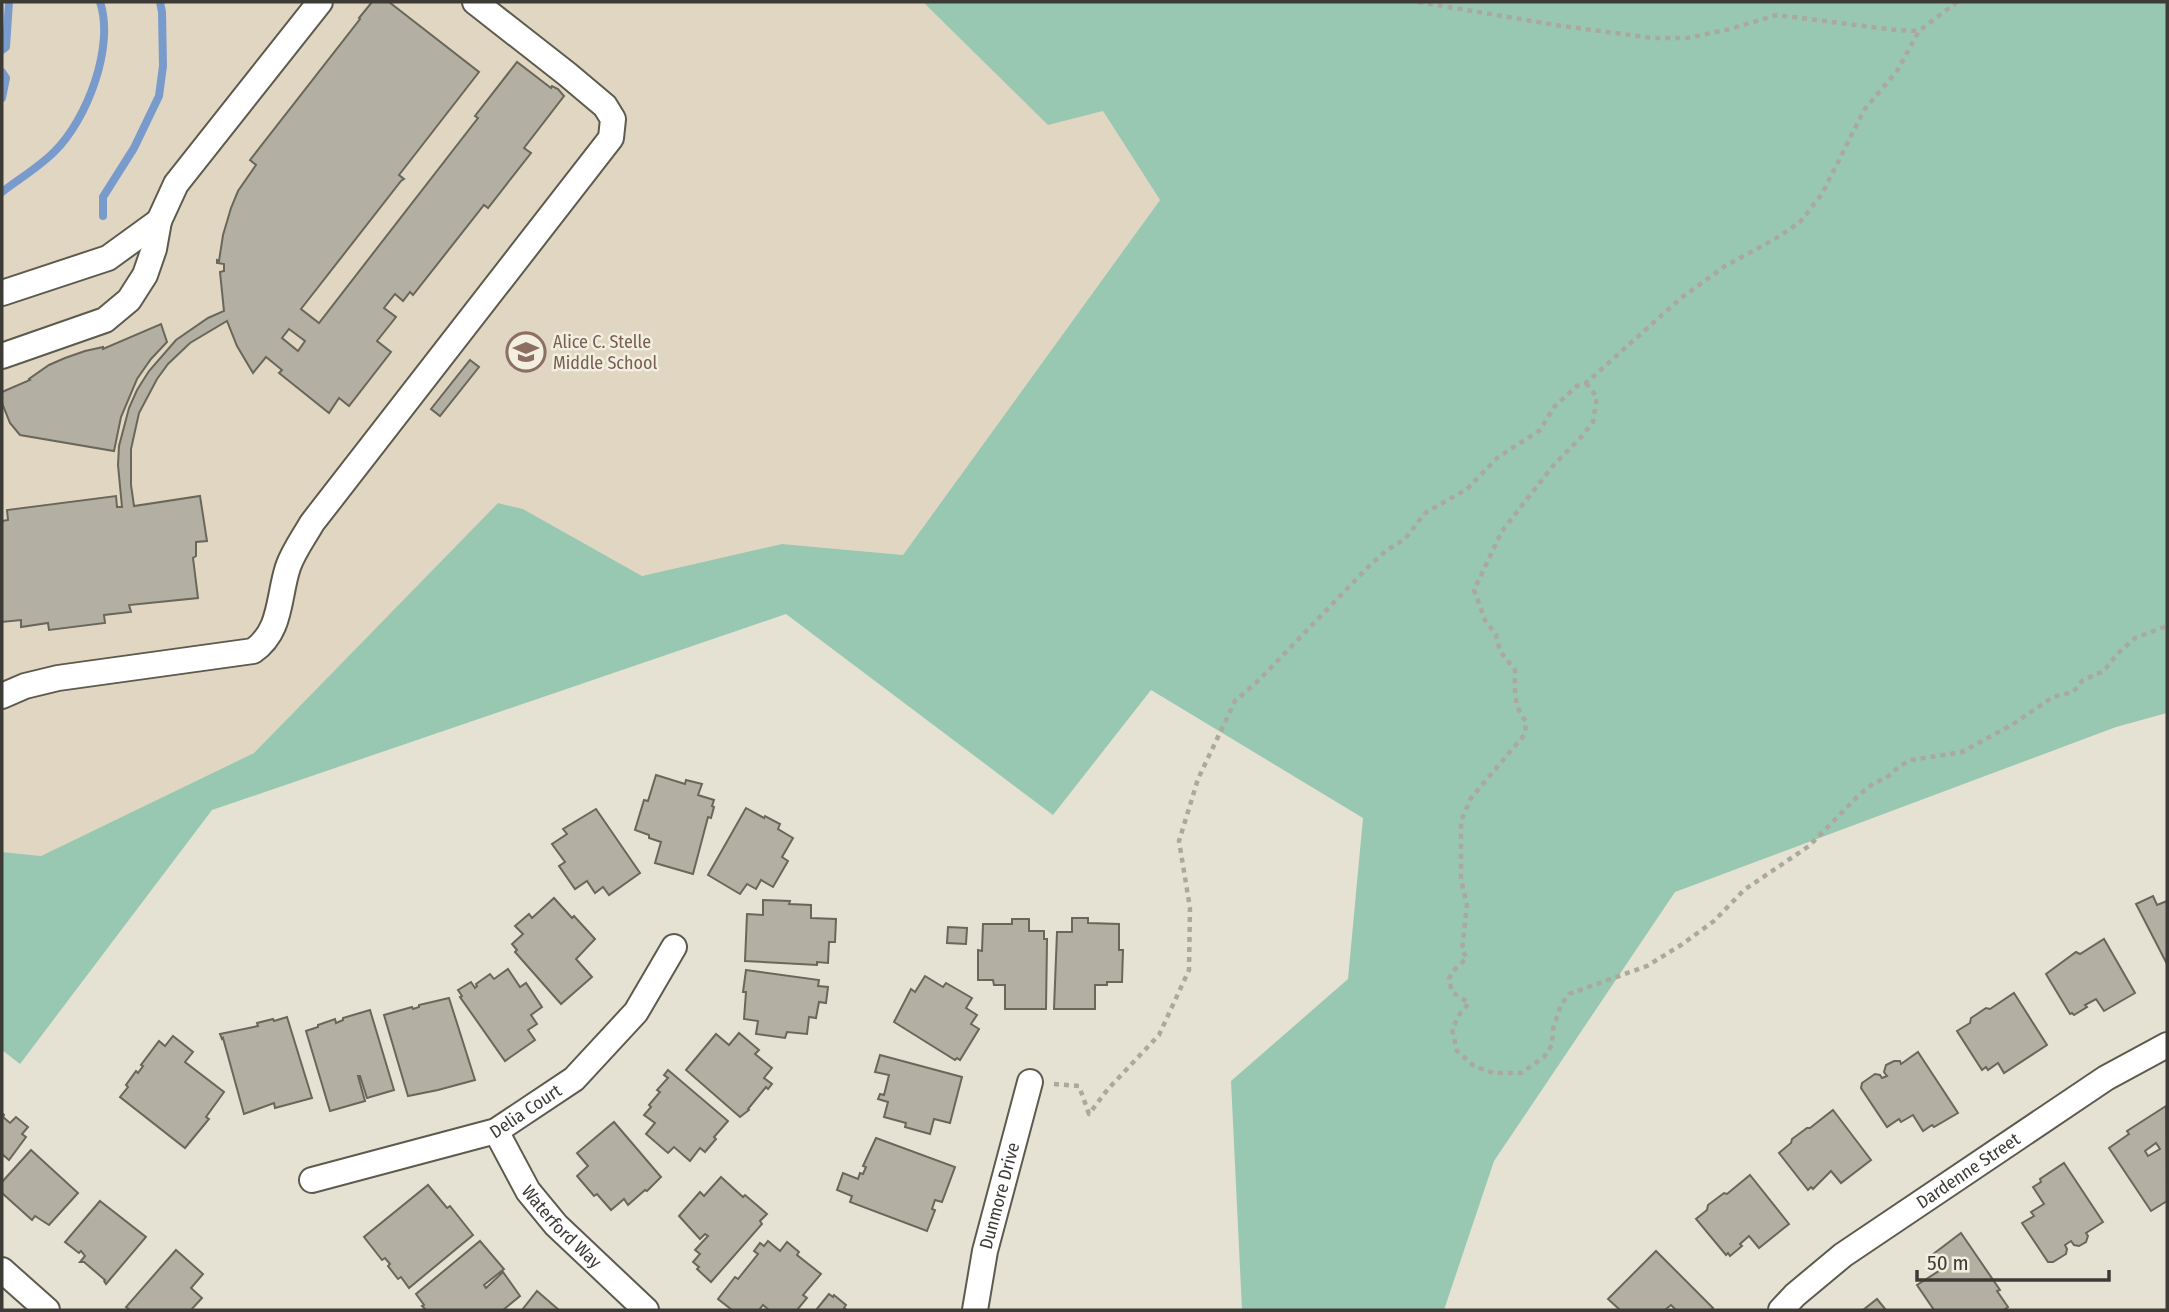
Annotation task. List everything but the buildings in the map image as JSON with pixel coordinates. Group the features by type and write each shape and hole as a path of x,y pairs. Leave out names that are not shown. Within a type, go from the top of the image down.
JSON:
{"street":[{"path":"2,356 105,320 129,300 145,275 154,249 159,220 176,184 320,2"},
{"path":"2,696 25,686 58,678 253,651 265,643 272,632 289,565 312,523 611,138 613,119 605,106 475,2"},
{"path":"2,293 108,257 159,220"},
{"name":"Delia Court","path":"312,1180 496,1131 574,1079 636,1012 674,947"},
{"name":"Dardenne Street","path":"1781,1310 1843,1255 2106,1078 2167,1045"},
{"name":"Dunmore Drive","path":"975,1310 985,1251 1030,1082"},
{"name":"Waterford Way","path":"496,1131 528,1191 556,1226 646,1310"},
{"path":"2,1270 47,1310"}],"path":[{"path":"1418,2 1653,38 1687,38 1777,15 1919,31"},
{"path":"1030,1082 1079,1086 1089,1115 1108,1089 1159,1035 1189,970 1190,908 1182,870 1180,841 1198,779 1235,701 1259,680 1368,567 1405,539 1425,513 1467,489 1497,458 1540,430 1554,407 1577,386 1586,383 1692,290 1725,266 1800,222 1822,194 1864,110 1897,71 1919,31 1957,2"},
{"path":"1586,383 1597,397 1593,422 1552,467 1502,531 1474,590 1485,620 1496,635 1500,651 1515,670 1514,694 1519,713 1526,721 1525,734 1471,799 1461,821 1461,880 1467,905 1462,950 1467,958 1453,971 1449,979 1452,992 1469,1003 1452,1029 1457,1051 1474,1066 1493,1073 1521,1073 1545,1056 1552,1045 1553,1029 1561,1005 1569,994 1647,966 1681,945 1714,921 1744,890 1809,846 1859,795 1900,766 1912,760 1962,752 2013,724 2053,697 2073,692 2083,680 2104,671 2117,654 2135,638 2167,626"}],"shaded area":[{"name":"Alice C. Stelle Middle School","path":"12,2 923,2 1048,124 1103,111 1160,200 903,555 782,544 642,576 523,509 498,503 254,753 41,856 2,852 2,11"}],"green space":[{"path":"923,2 2167,2 2167,713 2116,727 1675,892 1494,1161 1444,1310 1242,1310 1231,1081 1348,979 1363,818 1151,690 1053,815 786,614 212,810 20,1064 2,1050 2,852 41,856 254,753 498,503 523,509 642,576 782,544 903,555 1160,200 1103,111 1048,125"}],"waterway":[{"path":"2,50 6,47 9,2"},
{"path":"2,192 54,152 66,138 87,102 95,82 104,40 100,2"},
{"path":"103,216 103,197 134,148 159,96 163,66 160,2"},
{"path":"2,72 6,78 2,98"}],"place":[{"name":"Alice C. Stelle Middle School","path":"526,352"}]}
